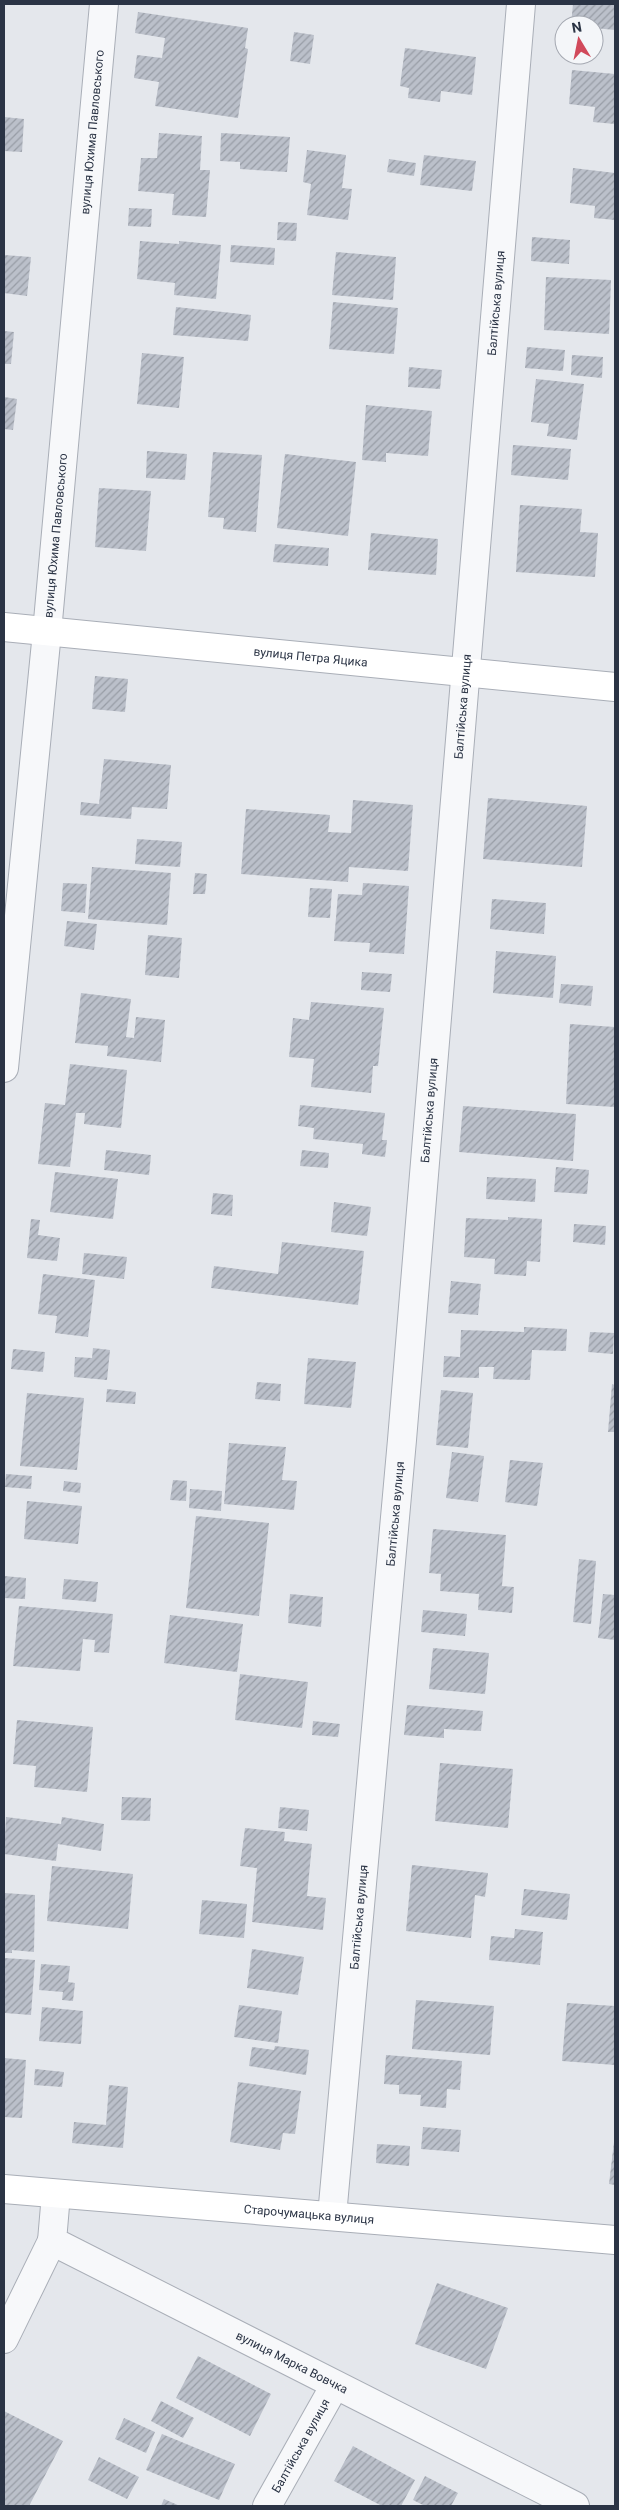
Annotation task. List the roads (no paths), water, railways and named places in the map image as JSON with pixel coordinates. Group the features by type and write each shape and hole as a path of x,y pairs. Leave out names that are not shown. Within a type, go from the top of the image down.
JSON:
{"street":[{"name":"вулиця Юхима Павловського","path":"4,1068 48,632 104,4"},
{"name":"Балтійська вулиця","path":"332,2216 402,1440 464,673 521,4"},
{"name":"вулиця Петра Яцика","path":"4,627 615,688"},
{"name":"Старочумацька вулиця","path":"4,2189 615,2240"},
{"path":"4,2339 52,2241 56,2194"},
{"name":"вулиця Марка Вовчка","path":"52,2241 575,2506"},
{"name":"Балтійська вулиця","path":"267,2506 334,2385"}]}
